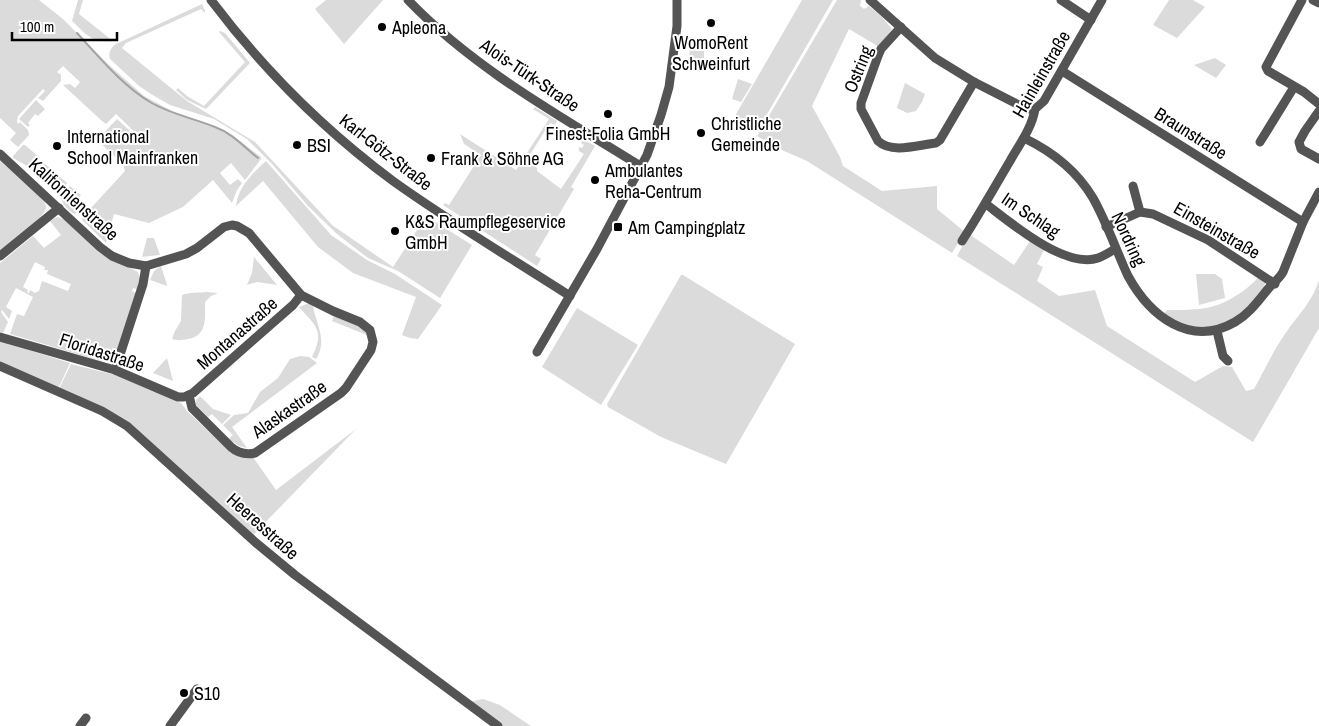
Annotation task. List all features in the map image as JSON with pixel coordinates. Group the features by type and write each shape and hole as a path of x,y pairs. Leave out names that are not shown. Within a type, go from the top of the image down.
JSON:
{"street":[{"name":"Karl-Götz-Straße","path":"211,0 285,88 343,141 427,205 570,296"},
{"name":"Alois-Türk-Straße","path":"408,0 450,38 495,72 642,167"},
{"path":"537,352 642,167 654,137 669,87 677,26 677,0"},
{"path":"870,0 936,58 974,82 1023,107 1035,109"},
{"path":"1061,0 1090,20"},
{"name":"Hainleinstraße","path":"962,241 1024,138 1034,116 1035,109 1044,101 1102,0"},
{"path":"1302,0 1266,67 1268,71 1312,97 1319,104"},
{"path":"1313,0 1319,4"},
{"name":"Ostring","path":"900,27 881,49 861,103 863,111 878,141 882,145 891,148 936,143 940,140 974,82"},
{"name":"Braunstraße","path":"1062,71 1303,222"},
{"path":"1260,142 1294,87"},
{"path":"1319,111 1299,142 1301,149 1319,159"},
{"name":"Nordring","path":"1024,138 1044,148 1067,167 1092,197 1135,288 1157,314 1170,323 1184,329 1200,332 1217,331 1237,322 1252,309 1269,287 1275,284 1283,272 1303,222 1319,192"},
{"name":"Kalifornienstraße","path":"0,154 106,252 128,263 146,266"},
{"path":"1106,227 1140,212 1133,186"},
{"name":"Im Schlag","path":"986,204 1042,245 1060,253 1079,259 1097,258 1116,249"},
{"path":"0,256 59,208"},
{"name":"Einsteinstraße","path":"1140,212 1166,219 1208,240 1275,284"},
{"path":"115,370 143,284 146,266 186,254 224,227 232,225 242,227 249,233 301,295"},
{"name":"Alaskastraße","path":"191,394 192,408 231,447 244,454 255,453 341,393 371,350 372,338 370,330 365,324 301,295"},
{"name":"Montanastraße","path":"191,394 301,295"},
{"path":"1217,331 1223,356 1228,361"},
{"name":"Floridastraße","path":"0,337 115,370 178,396 191,394"},
{"name":"Heeresstraße","path":"0,366 102,411 127,426 294,575 498,726"},
{"path":"170,726 197,689"},
{"path":"80,726 86,718"}],"shaded area":[{"path":"0,0 39,0 63,19 109,65 144,96 172,111 217,127 232,135 261,157 245,180 231,163 220,173 230,185 238,179 242,183 232,203 213,180 183,207 149,223 114,214 106,243 81,219 85,216 89,219 92,215 90,213 91,208 125,171 123,164 97,140 117,119 142,142 144,141 116,114 106,124 63,85 70,84 75,88 80,82 63,66 57,72 61,75 61,81 43,101 38,98 45,91 43,89 18,116 18,124 20,122 28,130 29,135 18,147 10,140 16,133 0,118"},
{"path":"78,0 83,0 79,14 113,41 94,39 72,21"},
{"path":"326,0 383,0 344,44 315,9"},
{"path":"802,0 833,0 758,130 735,116"},
{"path":"837,0 861,0 860,6 864,9 869,6 892,29 879,47 849,29 812,106 843,166 882,191 937,186 937,209 965,232 952,253 807,161 757,136"},
{"path":"1169,0 1193,0 1205,7 1177,38 1153,25"},
{"path":"202,4 205,13 201,9 126,43 122,48 187,101 255,142 332,225 393,267 426,216 472,245 440,298 398,271 368,258 337,234 308,206 273,165 247,139 214,119 170,105 151,94 139,86 110,59 110,50 116,44"},
{"path":"220,31 225,33 250,63 206,109 187,100 176,90 178,88 204,106 245,62"},
{"path":"690,50 704,51 704,63 688,63"},
{"path":"1215,58 1226,65 1216,78 1194,65"},
{"path":"738,79 752,84 741,102 732,99"},
{"path":"905,83 925,94 916,111 907,113 897,108"},
{"path":"36,100 45,109 38,116 35,114 28,123 30,125 28,127 19,119"},
{"path":"535,107 557,121 555,125 550,123 526,161 561,189 584,154 579,151 579,147 582,148 584,145 581,143 583,139 595,146 571,187 574,189 535,255 541,259 537,266 443,205 445,203 449,205 481,155 464,144 460,134 516,170 549,119 533,109"},
{"path":"23,145 40,158 33,167 29,167 13,158"},
{"path":"0,161 33,190 46,206 45,211 35,223 0,251"},
{"path":"266,161 331,235 367,260 395,274 442,305 418,339 402,335 416,297 353,273 318,247 263,181 236,206 243,187"},
{"path":"43,162 67,183 60,193 36,172"},
{"path":"70,186 81,195 75,202 81,208 75,214 67,209 61,197"},
{"path":"57,217 64,219 119,262 138,272 140,279 137,289 133,288 132,291 136,293 116,355 111,361 101,361 10,334 17,314 24,316 33,297 16,288 6,307 12,311 9,319 2,310 1,312 8,322 3,333 0,332 0,263 33,236 44,248 61,235 50,221","holes":["35,262 45,267 44,270 48,270 47,274 71,284 68,291 42,281 39,291 35,293 30,290 29,293 27,292 28,290 23,287"]},
{"path":"969,234 1014,265 1030,241 1044,250 1037,264 1043,267 1037,281 1059,296 1095,290 1107,326 1195,382 1223,366 1232,367 1246,391 1254,389 1281,341 1313,295 1319,280 1319,328 1253,442 957,256"},
{"path":"147,238 154,238 160,255 142,257"},
{"path":"254,257 277,285 257,282 247,285 252,273"},
{"path":"161,266 167,286 150,280 154,271"},
{"path":"1196,274 1215,274 1222,279 1225,298 1199,305"},
{"path":"681,275 795,344 726,464 661,437 608,407 607,404"},
{"path":"1258,278 1266,282 1255,300 1239,315 1219,326 1194,328 1164,314 1167,310 1199,309 1224,303"},
{"path":"206,292 218,293 211,296 205,302 205,320 202,330 199,334 188,339 172,339 181,321 182,295"},
{"path":"309,303 313,306 321,339 321,346 316,359 312,357 318,341 317,329 299,307"},
{"path":"577,308 638,345 601,405 542,367"},
{"path":"334,315 363,327 369,336 332,321"},
{"path":"0,341 70,363 58,389 0,363"},
{"path":"300,356 309,357 317,363 232,427 247,448 239,446 229,439 233,435 223,425 234,415 248,413 260,392 278,378 290,359"},
{"path":"167,358 173,381 153,373"},
{"path":"71,364 119,376 181,403 228,450 253,457 276,490 356,429 253,535 129,423 59,389"},
{"path":"200,396 213,409 231,415 222,424 212,414 208,417 196,405 196,400"},
{"path":"483,699 500,705 531,726 501,726 469,702"}],"waterway":[{"path":"77,33 111,70 150,102 166,110 221,130 258,158"}],"place":[{"name":"WomoRent Schweinfurt","path":"711,23"},
{"name":"Apleona","path":"382,27"},
{"name":"Finest-Folia GmbH","path":"608,114"},
{"name":"Christliche Gemeinde","path":"701,133"},
{"name":"BSI","path":"297,145"},
{"name":"International School Mainfranken","path":"57,146"},
{"name":"Frank & Söhne AG","path":"431,158"},
{"name":"Ambulantes Reha-Centrum","path":"595,180"},
{"name":"Am Campingplatz","path":"618,227"},
{"name":"K&S Raumpflegeservice GmbH","path":"395,231"},
{"name":"S10","path":"184,693"}]}
